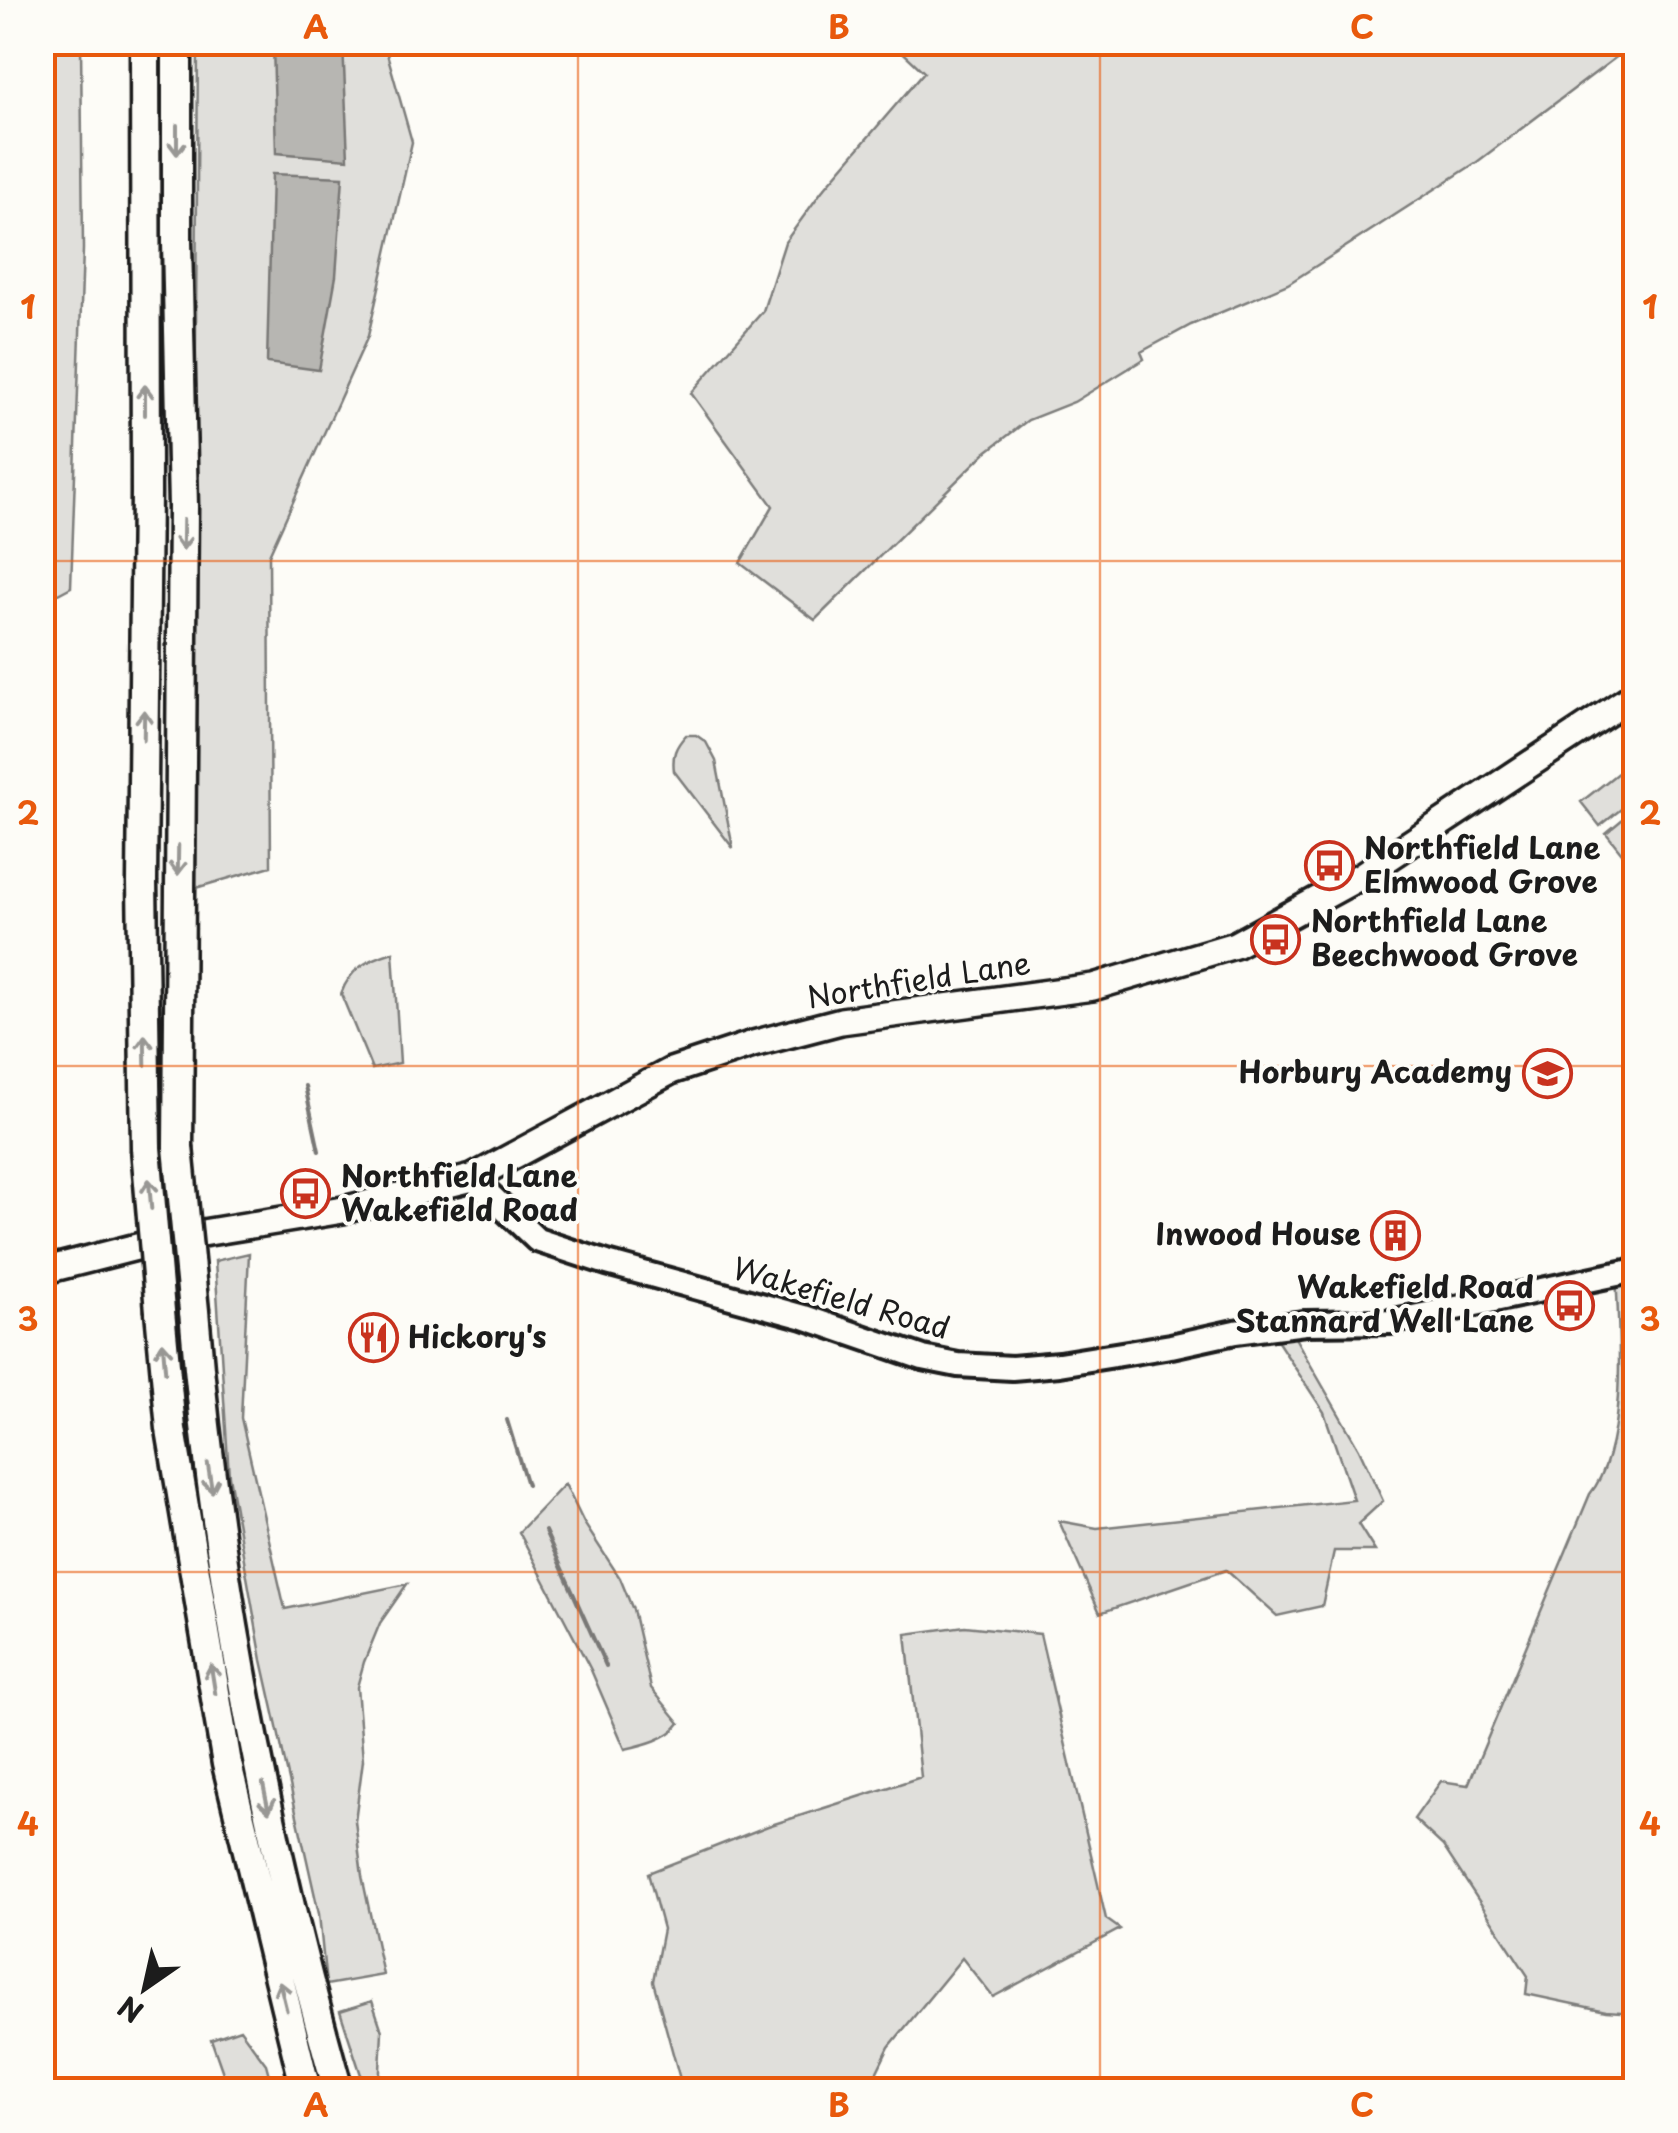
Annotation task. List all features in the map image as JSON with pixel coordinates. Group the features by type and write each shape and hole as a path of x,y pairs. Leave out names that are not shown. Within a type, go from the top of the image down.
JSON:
{"highway":[{"path":"145,42 142,882 146,1148 171,1429 227,1764 306,2090"},
{"path":"178,42 177,242 183,507 178,1147 204,1434 257,1752 298,1948 338,2090"},
{"name":"Northfield Lane","path":"42,1271 172,1238 343,1210 472,1178 671,1070 753,1044 841,1021 1093,987 1235,944 1360,876 1636,694"}],"main road":[{"name":"Wakefield Road","path":"472,1178 537,1240 804,1317 923,1358 958,1365 1012,1368 1305,1323 1390,1322 1636,1270"}],"shaded area":[{"path":"43,42 81,43 83,249 71,587 43,602"},
{"path":"198,43 384,43 412,142 368,336 269,555 271,866 192,889"},
{"path":"273,43 343,43 348,159 276,153"},
{"path":"893,43 1635,43 1477,162 1288,284 1191,325 1141,352 1144,359 1074,402 1028,420 985,453 815,620 740,563 773,506 691,393 763,311 785,242 822,191 924,72"},
{"path":"272,174 343,177 336,276 319,370 267,363"},
{"path":"686,735 696,735 706,742 716,761 733,848 674,771 675,752"},
{"path":"1633,761 1635,798 1600,826 1581,802"},
{"path":"1635,809 1635,848 1625,857 1606,833"},
{"path":"393,952 400,1063 372,1069 341,994 361,966"},
{"path":"249,1253 241,1418 285,1609 407,1584 380,1623 357,1687 363,1760 355,1821 383,1975 326,1985 319,1914 262,1660 229,1476 215,1261"},
{"path":"1635,1270 1635,2013 1606,2011 1526,1994 1528,1976 1443,1846 1414,1819 1441,1781 1468,1785 1590,1494 1602,1474 1616,1420 1616,1274"},
{"path":"1294,1336 1359,1449 1383,1501 1358,1524 1375,1551 1334,1551 1322,1606 1277,1616 1226,1570 1100,1613 1059,1521 1097,1528 1354,1500 1324,1412 1276,1339"},
{"path":"565,1484 584,1523 620,1578 633,1610 651,1688 680,1723 663,1737 625,1749 591,1670 519,1532"},
{"path":"965,1626 1040,1634 1106,1919 1120,1929 993,1997 962,1958 889,2047 868,2090 683,2090 653,1981 663,1929 648,1873 768,1826 921,1777 906,1634"},
{"path":"372,2001 382,2031 379,2090 366,2090 340,2011"},
{"path":"240,2029 266,2064 273,2090 229,2090 211,2039"}],"waterway":[{"path":"305,1086 319,1151"},
{"path":"507,1420 527,1485"},
{"path":"545,1531 606,1666"}],"place":[{"name":"Northfield Lane Elmwood Grove","path":"1329,866"},
{"name":"Northfield Lane Beechwood Grove","path":"1276,939"},
{"name":"Horbury Academy","path":"1547,1073"},
{"name":"Northfield Lane Wakefield Road","path":"306,1194"},
{"name":"Inwood House","path":"1396,1235"},
{"name":"Wakefield Road Stannard Well Lane","path":"1569,1305"},
{"name":"Hickory's","path":"373,1338"}]}
